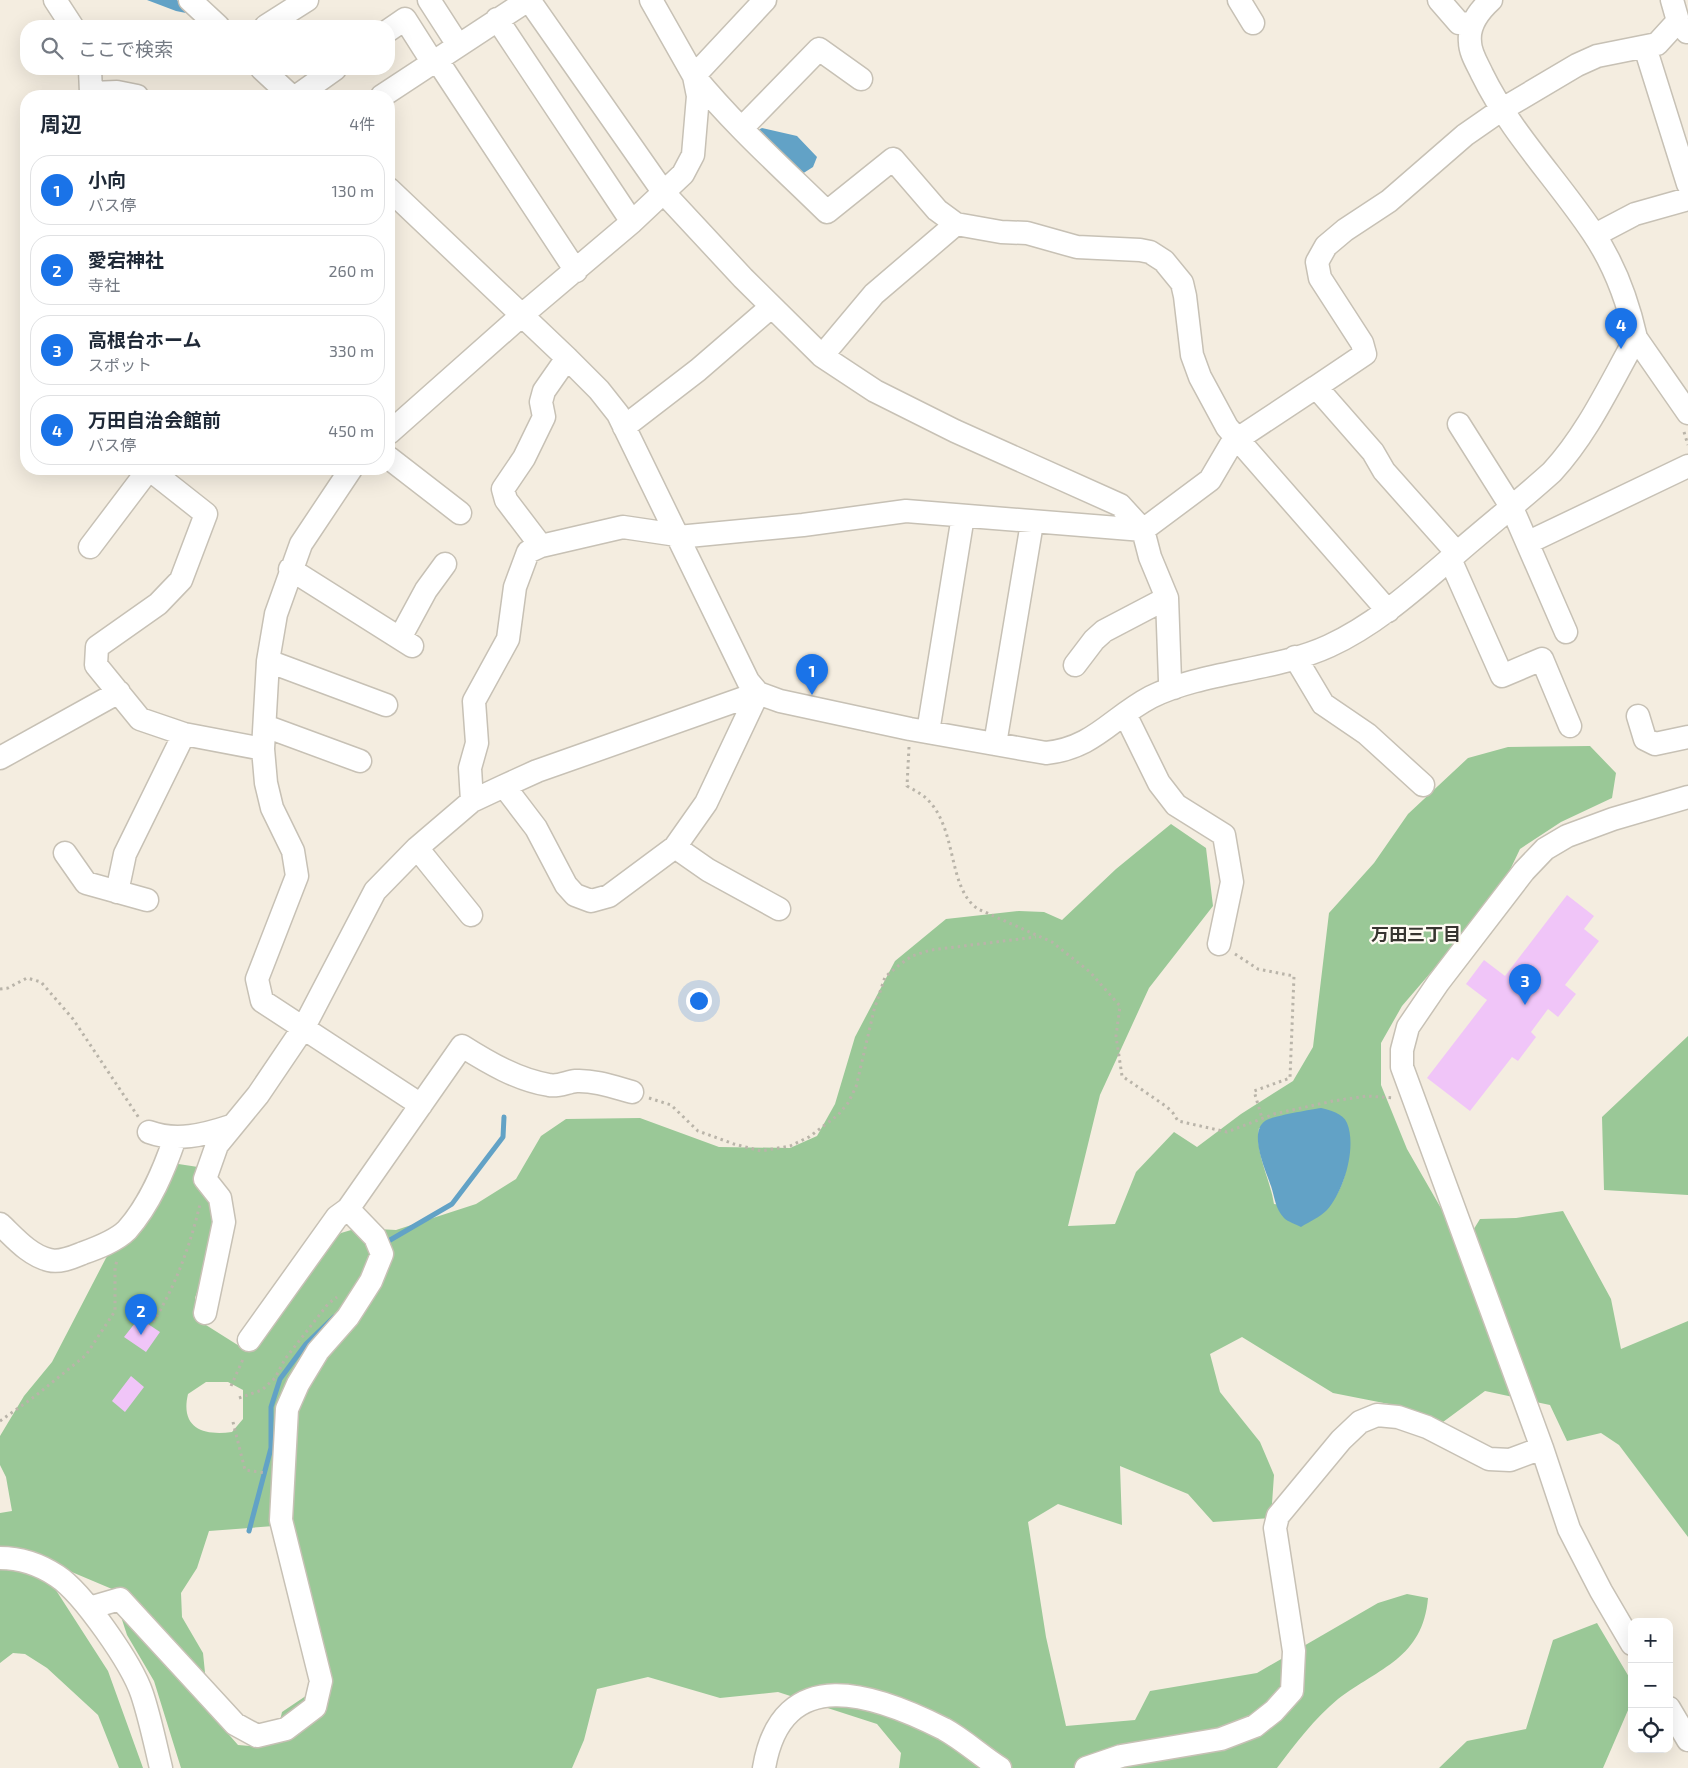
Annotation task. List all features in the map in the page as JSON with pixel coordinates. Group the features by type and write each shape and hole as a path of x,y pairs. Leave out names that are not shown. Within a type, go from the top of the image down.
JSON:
{"street":[{"path":"55,0 68,20"},
{"path":"190,0 212,20"},
{"path":"276,20 308,0"},
{"path":"429,0 458,45"},
{"path":"391,90 528,0 664,193 822,356 874,391 955,431 1120,505 1143,530 1150,557 1167,598 1170,681 1174,688"},
{"path":"651,0 694,76 713,99 828,212 893,159 937,210 956,224 1001,232 1027,233 1077,247 1140,250 1150,252 1164,261 1182,283 1192,355 1200,378 1236,440 1388,611"},
{"path":"694,76 765,0"},
{"path":"1240,0 1253,23"},
{"path":"1439,0 1459,23 1472,24"},
{"path":"1491,0 1472,24 1470,43 1477,63 1501,110 1594,235 1609,261 1630,310 1636,338 1688,413"},
{"path":"472,801 470,768 476,743 474,701 508,639 515,587 522,563 528,552 541,546 623,527 678,536 804,525 906,511 1032,523 1143,530 1210,480 1230,446 1236,440 1365,354 1362,343 1320,278 1317,262 1326,246 1345,230 1401,192 1465,135 1501,110 1577,65 1597,56 1657,44 1680,18"},
{"path":"395,26 405,19 576,271"},
{"path":"497,19 632,222"},
{"path":"1645,47 1688,184"},
{"path":"742,128 819,49 861,79"},
{"path":"90,75 91,90"},
{"path":"268,75 285,90"},
{"path":"305,90 326,75"},
{"path":"395,427 522,315 632,222 683,174 693,155 698,96 694,76"},
{"path":"395,195 567,358 599,390 618,414 748,681 758,693 780,701 919,730 1046,753 1066,751 1088,741 1150,697 1174,688 1328,647 1388,611 1512,508 1572,451 1636,338"},
{"path":"1594,235 1635,214 1688,199"},
{"path":"822,356 874,294 956,224"},
{"path":"624,427 698,370 772,306"},
{"path":"541,546 506,500 503,489 524,458 544,417 541,402 544,391 567,358"},
{"path":"1316,387 1373,452 1384,471 1453,556 1502,676 1542,658 1570,726"},
{"path":"1459,424 1512,508 1529,542 1566,632"},
{"path":"395,463 460,513"},
{"path":"1529,542 1688,466"},
{"path":"90,547 144,475"},
{"path":"157,475 206,514 181,580 158,604 97,647 96,665 140,719 184,734 263,749"},
{"path":"347,475 301,544 290,569 276,614 268,661 263,749 272,808 293,851 297,876 257,979 262,1001 421,1105"},
{"path":"919,730 963,516"},
{"path":"995,744 1032,523"},
{"path":"290,569 406,642 426,590 445,564"},
{"path":"1074,665 1094,640 1104,631 1167,598"},
{"path":"1295,657 1323,704 1368,734 1423,785"},
{"path":"268,661 386,705"},
{"path":"0,758 119,692"},
{"path":"205,1313 224,1222 220,1198 205,1178 217,1146 231,1126 258,1095 304,1028 375,891 417,848 472,801 537,771 758,693"},
{"path":"504,786 536,828 566,885 576,895 591,901 609,896 675,847 706,803 758,693"},
{"path":"1125,714 1159,783 1176,805 1224,835 1232,882 1219,944"},
{"path":"1638,716 1645,739 1655,744 1688,737"},
{"path":"265,726 360,761"},
{"path":"117,892 125,854 184,734"},
{"path":"1628,1637 1601,1591 1569,1528 1542,1448 1402,1067 1402,1050 1408,1027 1438,983 1524,871 1545,850 1567,836 1613,819 1688,797"},
{"path":"675,847 708,870 780,909"},
{"path":"417,848 471,915"},
{"path":"65,853 86,883 147,900"},
{"path":"250,1340 337,1217 348,1209 462,1046 491,1064 526,1079 551,1086 576,1081 632,1092"},
{"path":"149,1132 175,1138 212,1132 231,1126"},
{"path":"0,1224 30,1252 51,1260 67,1259 93,1249 126,1231 163,1174 175,1138"},
{"path":"88,1608 120,1599 235,1724 257,1736 286,1730 315,1706 322,1681 281,1520 282,1474 287,1409 298,1384 318,1351 348,1317 372,1281 382,1254 375,1238 348,1209"},
{"path":"1086,1768 1221,1739 1255,1726 1274,1711 1292,1690 1294,1651 1275,1528 1278,1516 1342,1440 1360,1422 1377,1415 1398,1417 1427,1427 1489,1459 1510,1460 1542,1448"},
{"path":"0,1558 21,1558 58,1577 88,1608 123,1655 142,1692 161,1768"},
{"path":"764,1768 771,1736 782,1720 796,1706 822,1695 844,1694 885,1704 945,1730 1000,1768"},
{"path":"1673,1715 1688,1740"}],"path":[{"path":"919,730 907,786 927,799 940,818 950,842 962,889 968,902 978,910 1052,942 1072,956 1113,996 1120,1006 1116,1036 1122,1076 1167,1107 1178,1121 1227,1132 1262,1118 1333,1101 1367,1096 1400,1099"},
{"path":"632,1092 671,1105 698,1131 734,1144 761,1151 790,1146 816,1131 838,1115 848,1103 856,1087 874,1010 885,977 898,966 912,956 931,950 1038,937"},
{"path":"1219,944 1258,969 1294,976 1290,1078 1254,1091 1262,1118"},
{"path":"0,989 8,988 27,978 42,982 73,1018 149,1132"},
{"path":"153,1322 162,1309 194,1232 200,1201"},
{"path":"0,1421 34,1398 86,1355 115,1311 114,1268 126,1231"},
{"path":"239,1398 262,1390 275,1378 285,1359 328,1304 340,1294"},
{"path":"231,1386 241,1366 250,1340"},
{"path":"232,1422 245,1470 256,1471"}],"green space":[{"path":"1590,746 1616,773 1612,798 1561,822 1520,849 1499,893 1402,1006 1381,1043 1381,1085 1407,1149 1442,1210 1452,1235 1472,1232 1480,1219 1516,1218 1563,1211 1611,1299 1621,1349 1688,1321 1688,1537 1619,1445 1601,1433 1567,1441 1550,1405 1485,1391 1443,1422 1399,1406 1333,1393 1242,1337 1210,1354 1220,1392 1260,1442 1274,1475 1271,1518 1213,1522 1188,1494 1120,1466 1122,1525 1058,1504 1028,1522 1046,1637 1066,1726 1135,1720 1150,1691 1257,1673 1378,1603 1407,1594 1428,1598 1418,1635 1408,1648 1383,1669 1353,1688 1329,1707 1277,1768 899,1768 901,1753 877,1724 778,1692 720,1698 648,1677 597,1689 584,1740 572,1768 181,1768 154,1681 127,1635 112,1589 48,1562 52,1584 108,1671 143,1768 119,1768 98,1715 47,1668 25,1654 13,1653 0,1663 0,1513 12,1511 6,1477 0,1465 0,1436 24,1396 52,1362 106,1258 138,1206 172,1163 198,1167 217,1204 209,1258 195,1298 198,1320 244,1349 324,1247 341,1233 358,1228 396,1230 476,1204 516,1179 541,1136 566,1119 640,1118 719,1147 790,1148 817,1136 835,1104 855,1037 895,961 946,919 1019,911 1044,912 1062,920 1116,869 1171,824 1206,848 1213,906 1149,988 1100,1095 1068,1226 1115,1224 1136,1172 1174,1132 1197,1147 1241,1114 1293,1081 1313,1047 1329,913 1374,863 1408,814 1468,758 1508,747","holes":["1259,1128 1349,1142 1344,1179 1337,1194 1325,1211 1274,1204 1259,1147","206,1382 228,1382 243,1390 243,1419 232,1432 212,1433 203,1431 196,1427 187,1415 188,1394","287,1525 322,1685 282,1712 276,1738 262,1747 238,1745 209,1712 203,1653 182,1617 181,1593 197,1568 209,1531"]},
{"path":"1688,1036 1688,1195 1604,1190 1602,1117"},
{"path":"1597,1623 1628,1675 1628,1710 1603,1768 1439,1768 1467,1741 1526,1729 1553,1640"}],"water":[{"path":"147,0 177,0 191,14 176,11"},
{"path":"762,128 797,136 817,157 813,167 802,174 758,130"},
{"path":"1321,1108 1336,1112 1347,1123 1350,1133 1350,1156 1339,1192 1333,1202 1324,1213 1301,1227 1286,1219 1279,1210 1262,1162 1258,1134 1260,1127 1269,1119"}],"building":[{"path":"1567,895 1594,916 1584,929 1599,941 1565,985 1576,994 1558,1017 1548,1009 1531,1032 1536,1037 1518,1061 1512,1057 1470,1111 1427,1078 1487,1000 1466,984 1484,960 1505,976"},
{"path":"139,1318 160,1332 146,1352 124,1337"},
{"path":"131,1376 144,1387 125,1412 112,1401"}],"waterway":[{"path":"385,1243 452,1204 503,1137 504,1117"},
{"path":"249,1531 271,1448 271,1407 280,1379 306,1344 334,1317"}],"place":[{"name":"万田自治会館前","path":"1621,349"},
{"name":"小向","path":"812,695"},
{"name":"高根台ホーム","path":"1525,1005"},
{"name":"愛宕神社","path":"141,1335"}],"district":[{"name":"万田三丁目","path":"1416,935"}]}
